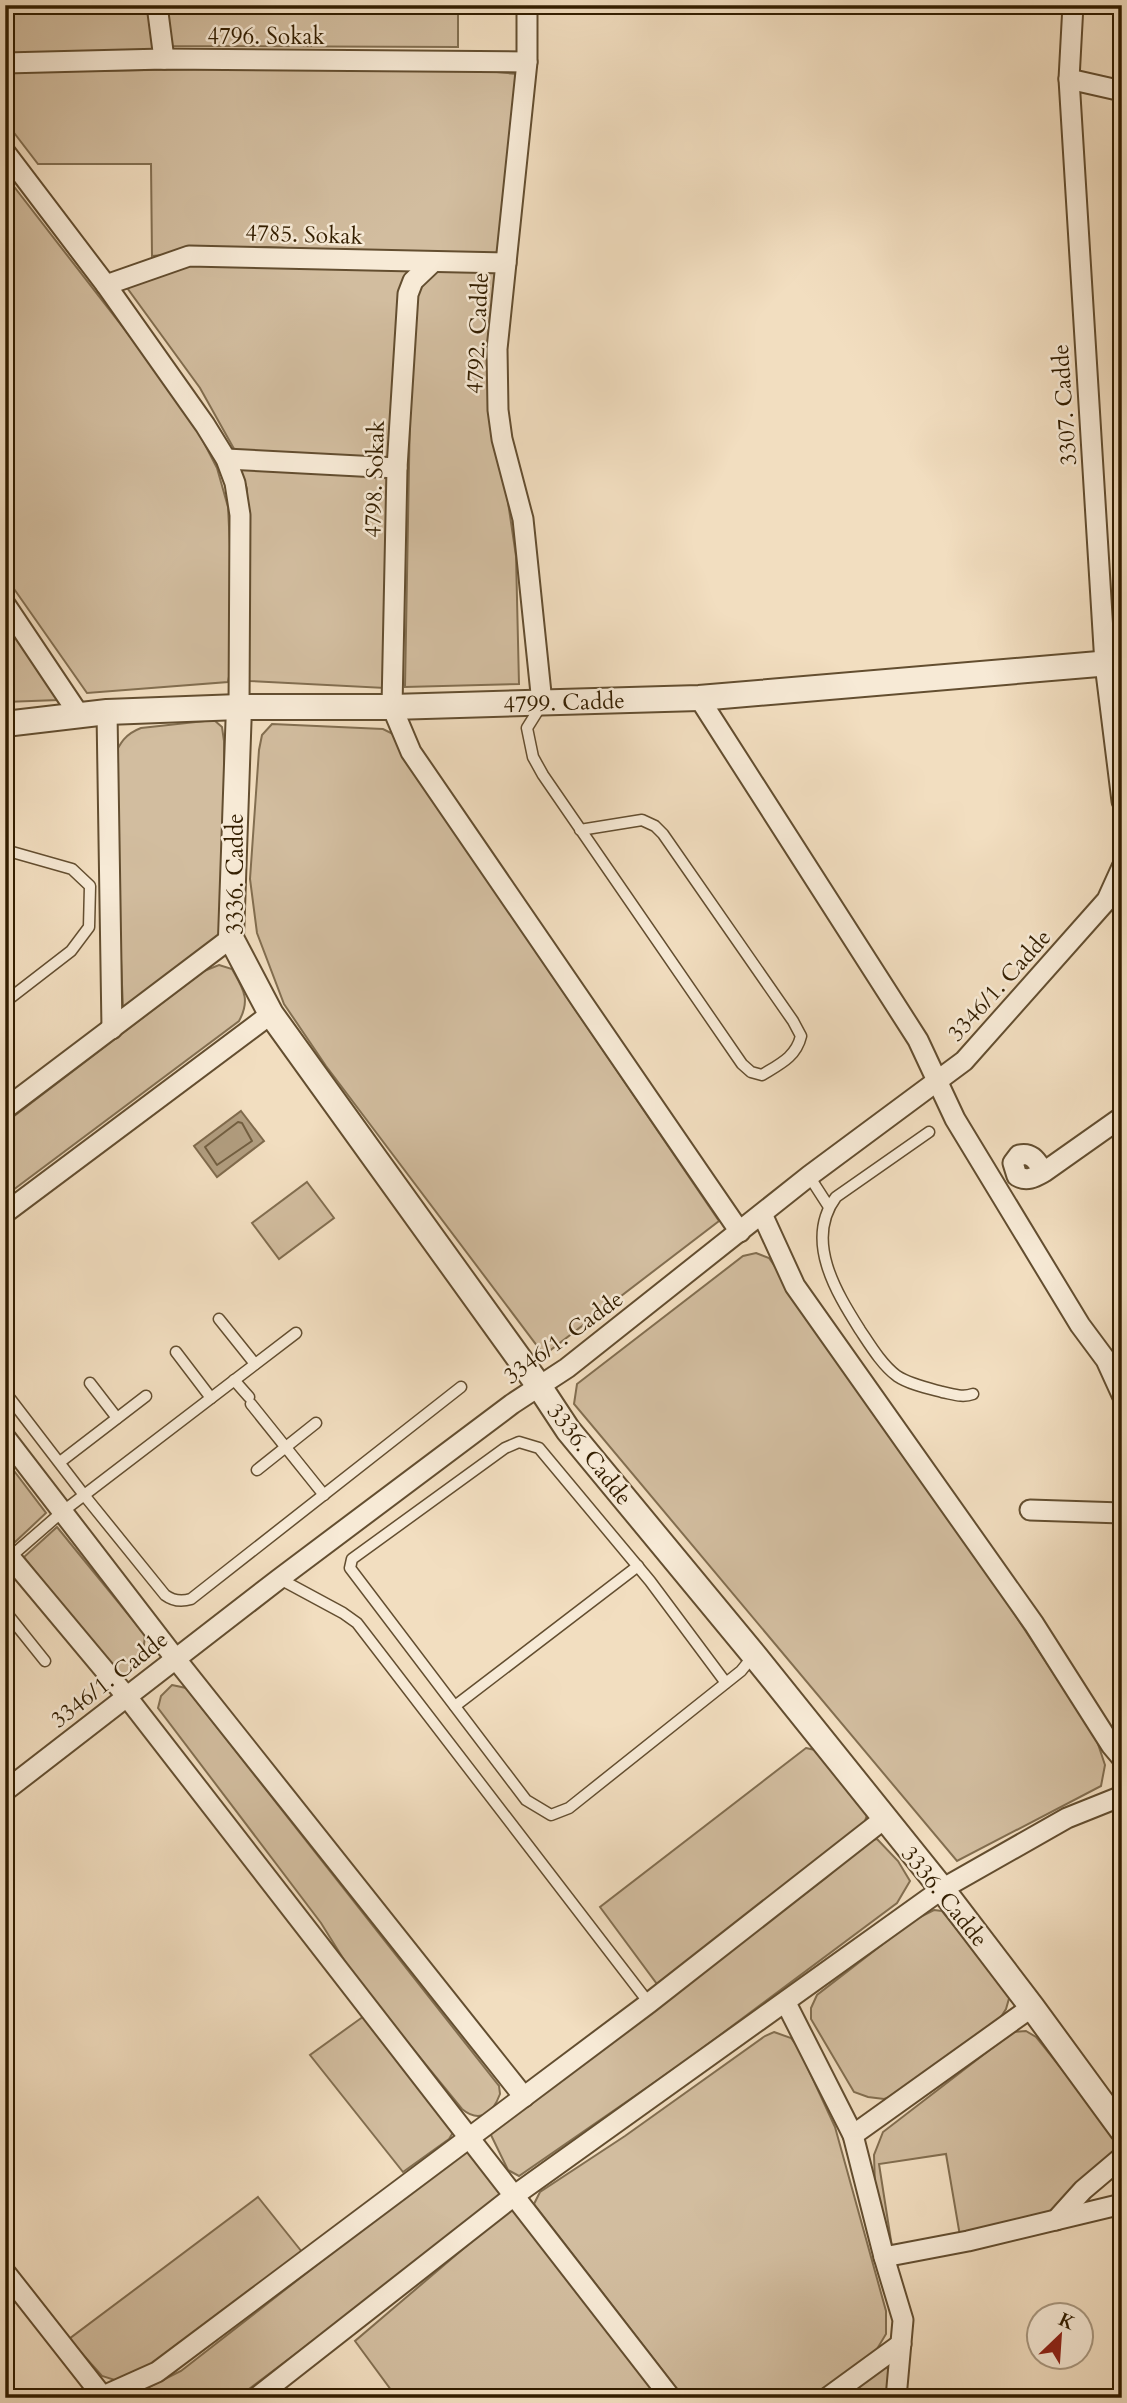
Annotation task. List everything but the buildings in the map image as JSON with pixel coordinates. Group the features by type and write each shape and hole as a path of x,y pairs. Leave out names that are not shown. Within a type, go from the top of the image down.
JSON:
{"street":[{"path":"157,5 164,59"},
{"name":"4792. Cadde","path":"527,5 527,62 497,349 496,384 502,439 523,519 542,703"},
{"name":"3307. Cadde","path":"1073,5 1069,79 1122,801"},
{"name":"4796. Sokak","path":"5,63 164,59 527,62"},
{"path":"1069,79 1122,91"},
{"path":"5,152 106,285 226,459 235,483 240,515 239,707"},
{"name":"4785. Sokak","path":"106,285 189,256 506,263"},
{"name":"4798. Sokak","path":"393,707 397,468 408,294 413,281 433,262"},
{"path":"226,459 397,468"},
{"path":"5,604 80,716"},
{"name":"4799. Cadde","path":"5,724 107,712 239,707 393,707 699,698 1113,663"},
{"path":"699,698 918,1040 955,1119 1080,1325 1106,1360 1122,1395"},
{"name":"3336. Cadde","path":"239,707 231,938 271,1014 568,1430 942,1889 1122,2130"},
{"path":"393,707 411,752 740,1232"},
{"path":"107,712 112,1029"},
{"path":"1114,904 1122,867"},
{"name":"3346/1. Cadde","path":"5,1791 279,1579 567,1368 809,1176 939,1082 964,1061 1114,904"},
{"path":"5,1109 231,938"},
{"path":"5,1213 271,1014"},
{"path":"1044,1172 1122,1117"},
{"path":"762,1214 795,1286 1034,1624 1122,1758"},
{"path":"5,1437 175,1658 524,2097"},
{"path":"1030,1510 1122,1513"},
{"path":"7,1557 127,1697 671,2398"},
{"path":"256,2398 515,2195 942,1889 1067,1818 1122,1796"},
{"path":"5,2272 102,2397 158,2372 649,2003 884,1819"},
{"path":"786,2003 853,2135 884,2258 903,2320 897,2398"},
{"path":"853,2135 1032,2007"},
{"path":"1056,2220 1083,2190 1122,2157"},
{"path":"884,2258 1122,2204"},
{"path":"827,2398 901,2344"}],"lane":[{"path":"542,703 527,728 533,757 580,830 742,1063 751,1072 762,1074 789,1060 799,1046 801,1036 793,1021 663,834 655,826 642,820 580,830"},
{"path":"5,850 72,869 90,886 90,900 89,927 71,951 5,1002"},
{"path":"929,1132 836,1197 829,1207 823,1227 825,1252 835,1291 873,1349 896,1376 924,1387 965,1397 973,1394"},
{"path":"809,1176 829,1207"},
{"path":"219,1319 256,1364"},
{"path":"7,1557 296,1333"},
{"path":"176,1352 211,1398"},
{"path":"234,1380 324,1495"},
{"path":"90,1383 117,1418"},
{"path":"5,1392 84,1496 165,1595 184,1601 191,1600 461,1387"},
{"path":"60,1462 146,1396"},
{"path":"257,1470 316,1423"},
{"path":"726,1683 638,1566 539,1448 519,1442 505,1448 352,1559 350,1568 526,1800 551,1815 569,1808 726,1683 741,1671 754,1655"},
{"path":"455,1706 638,1566"},
{"path":"279,1579 357,1623 649,2003"},
{"path":"5,1611 45,1661"}],"shaded area":[{"path":"5,5 148,5 154,52 5,53"},
{"path":"167,5 458,5 458,47 169,46"},
{"path":"433,66 517,74 501,258 266,247 152,256 151,164 38,164 5,121 5,72"},
{"path":"5,175 187,410 217,468 228,507 235,645 228,682 87,693 5,576"},
{"path":"185,264 417,266 389,456 382,463 238,456 200,388 125,285"},
{"path":"438,269 501,272 505,482 516,556 519,684 405,687 412,300 420,282"},
{"path":"239,464 391,474 385,688 249,681 247,489"},
{"path":"5,621 58,700 5,702"},
{"path":"214,720 222,727 224,741 224,927 219,938 123,1009 113,758 124,740 141,728"},
{"path":"272,724 383,729 393,734 405,759 719,1221 544,1355 326,1066 284,1004 257,933 250,879 259,750 262,735"},
{"path":"219,965 232,969 242,988 245,1006 239,1021 5,1196 5,1123 204,971"},
{"path":"307,1182 334,1218 279,1259 252,1223"},
{"path":"756,1253 769,1258 996,1586 1096,1738 1105,1765 1101,1786 957,1861 574,1404 577,1384 743,1256"},
{"path":"5,1459 46,1513 14,1543 5,1532"},
{"path":"57,1527 145,1635 141,1660 131,1672 124,1675 103,1658 24,1557"},
{"path":"172,1685 186,1688 499,2086 500,2094 490,2111 475,2116 462,2109 356,1979 321,1923 158,1708 161,1696"},
{"path":"806,1748 815,1750 867,1815 864,1824 657,1984 600,1907"},
{"path":"877,1839 898,1861 910,1881 897,1903 684,2062 519,2176 508,2170 490,2133 827,1877 867,1841"},
{"path":"934,1910 942,1911 1010,1995 1006,2009 995,2026 901,2093 884,2099 854,2092 811,2019 811,2008 817,1995 914,1920"},
{"path":"364,2016 454,2131 449,2139 403,2172 310,2055"},
{"path":"1026,2031 1036,2037 1116,2137 1117,2147 1114,2152 1054,2214 960,2236 946,2154 879,2164 892,2247 888,2249 875,2186 874,2155 883,2132 1013,2032"},
{"path":"774,2032 791,2038 799,2049 835,2127 886,2311 886,2334 866,2360 816,2398 684,2398 534,2204 540,2192"},
{"path":"469,2151 503,2193 497,2202 237,2398 127,2398 181,2371 455,2157"},
{"path":"258,2197 302,2252 155,2365 121,2382 102,2376 69,2339"},
{"path":"515,2208 662,2398 397,2398 355,2341 504,2214"},
{"path":"886,2366 894,2379 891,2398 845,2398"}],"water":[{"path":"241,1111 264,1141 217,1177 194,1146"}]}
